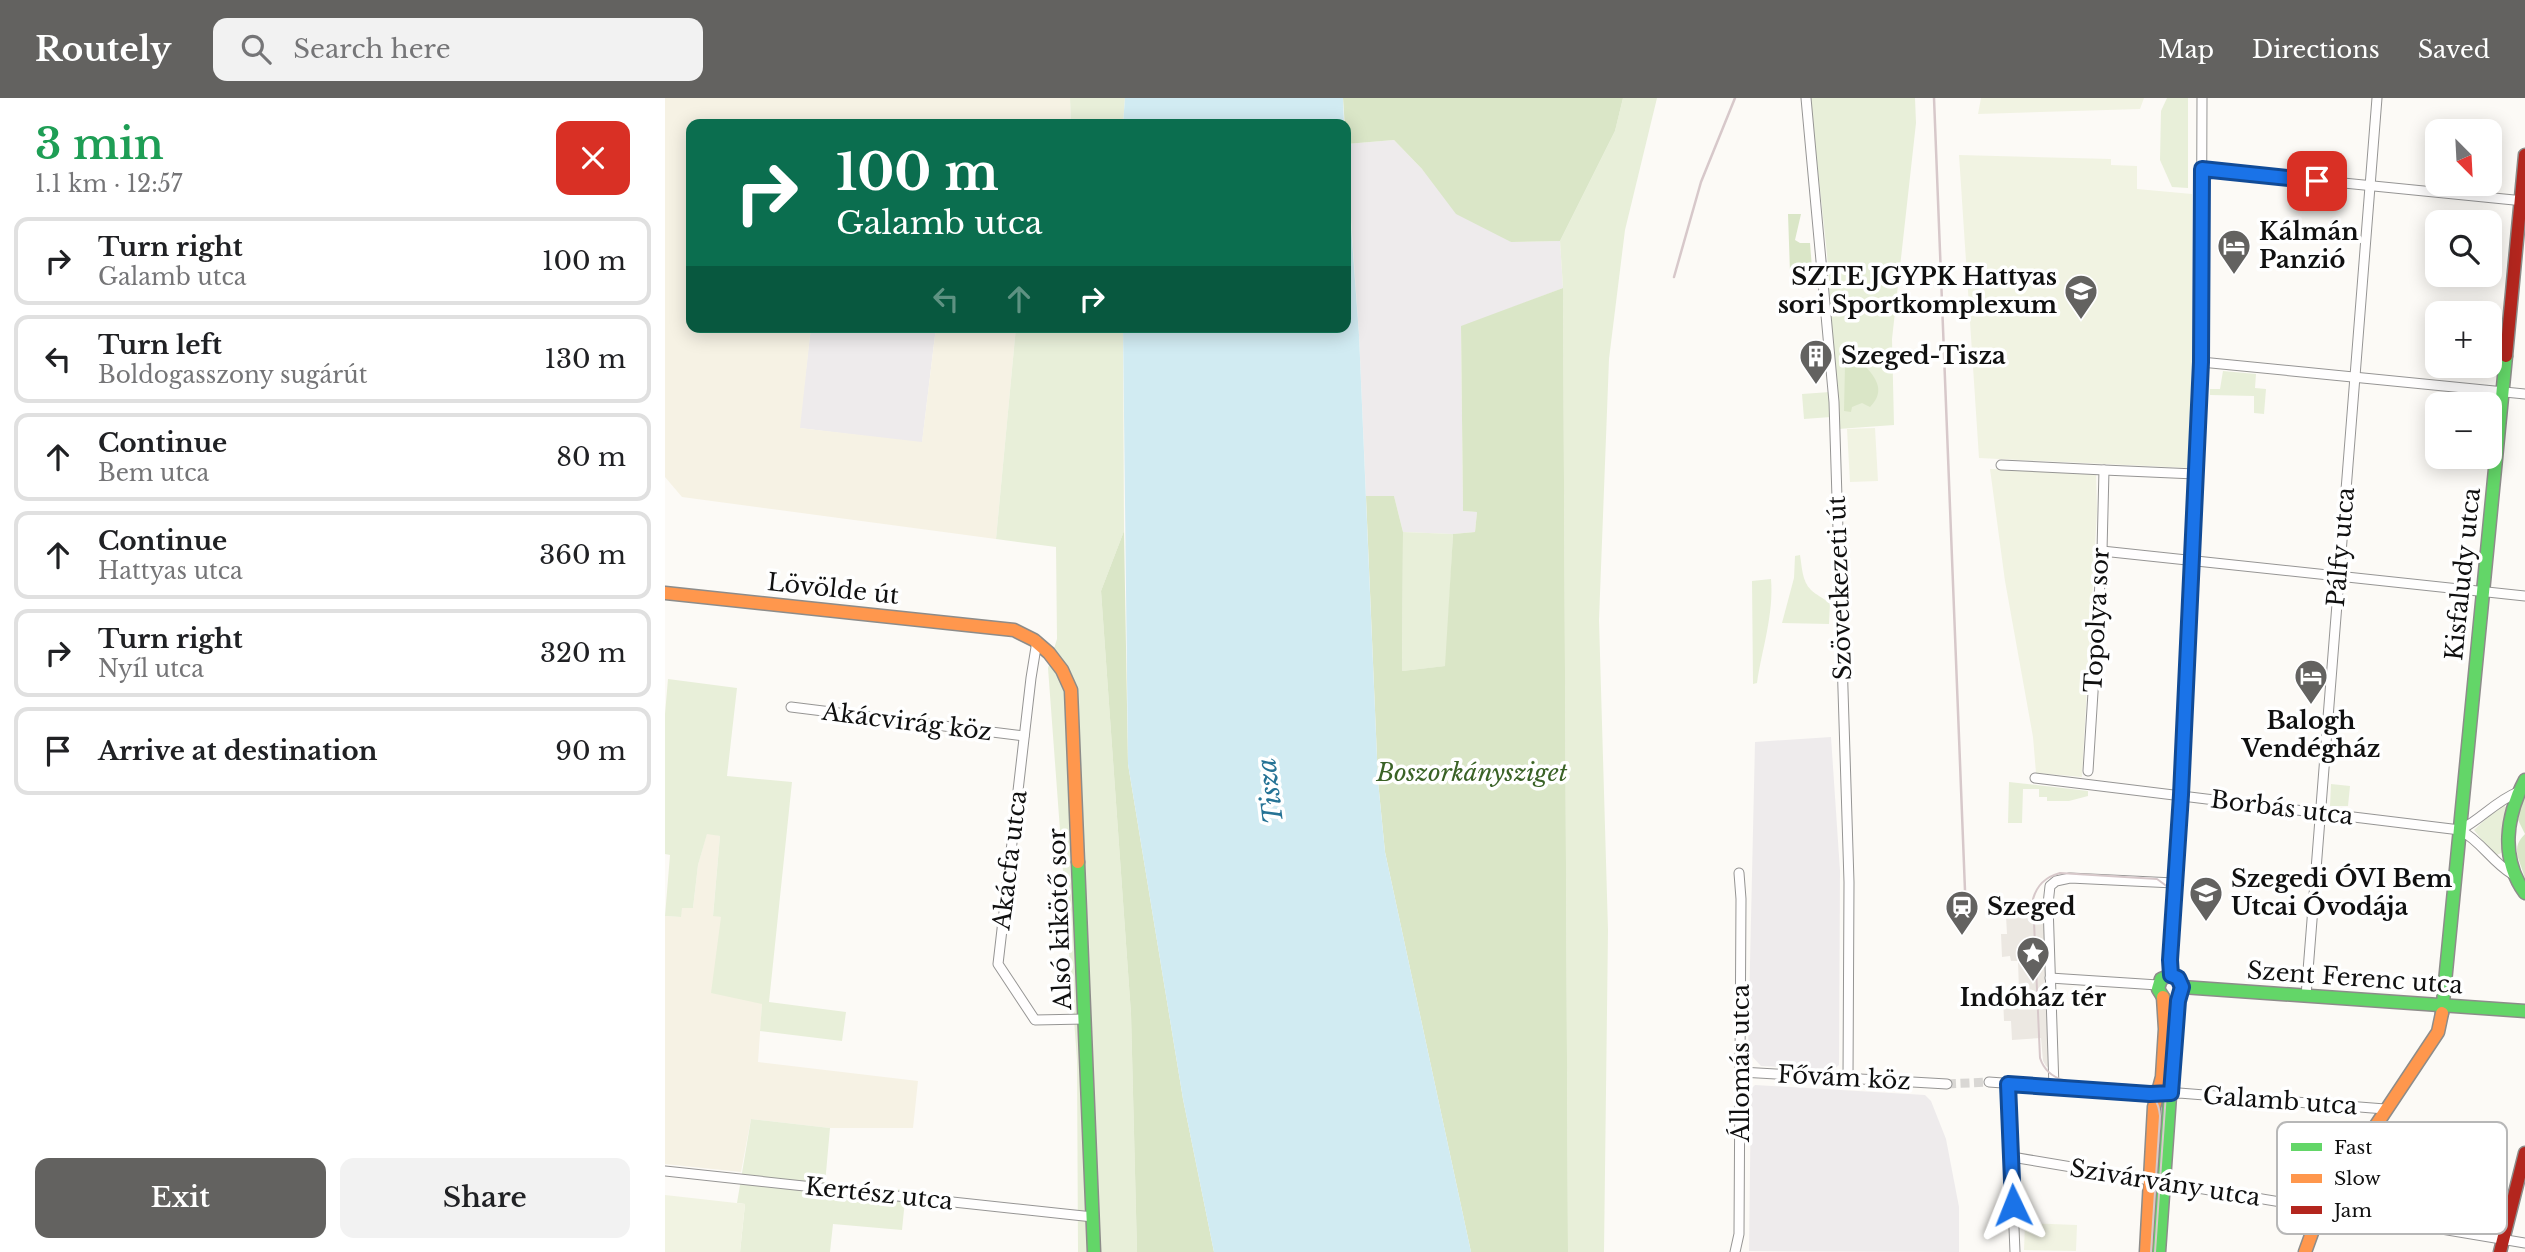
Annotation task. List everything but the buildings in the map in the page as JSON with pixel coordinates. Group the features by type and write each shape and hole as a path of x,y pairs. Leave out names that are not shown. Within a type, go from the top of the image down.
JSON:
{"street":[{"name":"Szövetkezeti út","path":"1806,98 1834,402 1849,882 1848,1078"},
{"path":"2171,975 2201,362 2202,98"},
{"name":"Pálfy utca","path":"2306,996 2377,98"},
{"name":"Kisfaludy utca","path":"2377,1122 2438,1032 2443,1006 2482,591 2523,200 2525,155"},
{"path":"2202,169 2523,200"},
{"path":"2201,362 2525,394"},
{"path":"2001,465 2195,474"},
{"name":"Topolya sor","path":"2088,771 2102,551 2104,470"},
{"path":"2102,551 2525,596"},
{"name":"Lövölde út","path":"665,593 996,627"},
{"name":"Alsó kikötő sor","path":"996,627 1014,630 1037,641 1057,661 1071,690 1094,1252"},
{"name":"Akácfa utca","path":"1037,641 998,964 1035,1020 1085,1019"},
{"name":"Akácvirág köz","path":"791,707 1024,736"},
{"name":"Borbás utca","path":"2035,778 2461,830"},
{"path":"2525,780 2518,792 2510,832 2509,863 2512,874 2525,893"},
{"path":"2461,830 2503,798 2518,792"},
{"path":"2461,830 2471,835 2498,866 2512,874"},
{"name":"Állomás utca","path":"1735,1252 1739,1234 1741,1072 1739,873"},
{"path":"2054,1088 2048,890 2053,883 2070,878 2174,883"},
{"path":"2146,1252 2156,1094 2162,1077 2165,1029 2161,979 2171,975 2178,978 2181,991 2159,1252"},
{"path":"2050,978 2160,991 2171,999 2181,991"},
{"name":"Szent Ferenc utca","path":"2181,991 2306,996 2525,1011"},
{"name":"Fővám köz","path":"1741,1072 1948,1084"},
{"path":"1989,1082 2008,1084 2015,1252"},
{"name":"Galamb utca","path":"2008,1084 2385,1109"},
{"path":"2507,1223 2525,1153"},
{"name":"Szivárvány utca","path":"2012,1157 2277,1201"},
{"name":"Kertész utca","path":"665,1171 1093,1217"},
{"name":"Kisfaludy utca","path":"2305,1252 2312,1234"},
{"name":"Szivárvány utca","path":"2444,1234 2501,1246 2525,1243"}],"shaded area":[{"path":"665,98 1070,98 1071,119 686,119 686,333 810,333 800,428 922,442 935,333 1015,333 996,539 682,497 665,477"},
{"path":"1394,140 1422,169 1511,242 1560,241 1563,288 1461,327 1463,511 1477,512 1475,532 1403,532 1394,496 1366,496 1351,217 1351,144"},
{"path":"810,333 935,333 922,443 799,428"},
{"path":"1831,737 1840,871 1839,1065 1833,1070 1761,1066 1748,1052 1755,742"},
{"path":"707,833 720,836 713,915 721,917 762,1004 758,1062 918,1081 913,1128 830,1128 751,1119 741,1172 665,1164 665,916 681,917 681,908 693,908 698,865"},
{"name":"Indóház tér","path":"2045,912 2051,1069 2043,1061 2041,1038 2012,1040 2011,1021 2004,1021 2003,997 2011,996 2011,991 2019,991 2018,961 2011,961 2010,956 2002,957 2001,934 2007,934 2006,916"},
{"path":"1755,1085 1925,1095 1931,1101 1946,1139 1959,1207 1959,1252 1749,1251 1751,1089"}],"green space":[{"path":"1070,98 1125,98 1123,119 1071,119"},
{"path":"1343,98 1623,98 1615,131 1560,241 1511,242 1456,214 1422,169 1394,140 1351,144 1351,119 1344,119"},
{"path":"1623,98 1657,98 1625,230 1609,359 1599,620 1608,930 1604,1252 1568,1252 1563,288 1560,241 1615,131"},
{"path":"1810,98 1915,98 1916,123 1892,339 1894,425 1838,429 1827,254"},
{"path":"1981,98 2144,98 2140,109 1978,114"},
{"path":"2167,98 2188,98 2188,188 2172,187 2160,160 2161,111"},
{"name":"SZTE JGYPK Hattyas sori Sportkomplexum","path":"1959,155 2111,159 2111,165 2137,166 2137,189 2192,194 2192,360 2188,468 1979,458"},
{"path":"1788,214 1801,214 1795,240 1810,243 1812,268 1807,272 1790,272"},
{"name":"Boszorkánysziget","path":"1563,288 1568,1252 1471,1252 1385,852 1378,781 1366,496 1394,496 1403,532 1402,671 1445,666 1453,534 1475,532 1477,512 1463,511 1461,326"},
{"path":"1015,333 1123,333 1124,531 1101,591 1131,1014 1137,1252 1078,1252 1077,1060 1048,668 1057,639 1056,547 996,539"},
{"path":"1861,362 1877,383 1878,395 1870,407 1862,403 1852,407 1851,412 1844,411 1845,365"},
{"path":"2223,371 2256,374 2255,388 2266,389 2264,414 2254,413 2254,396 2210,395 2210,389 2220,389"},
{"path":"1830,392 1831,417 1804,419 1802,394"},
{"path":"1875,428 1878,481 1850,482 1847,429"},
{"path":"1990,469 2096,472 2097,511 2082,777 2036,773 2033,737 2005,581"},
{"path":"1124,531 1128,764 1183,1099 1214,1252 1137,1252 1131,1014 1101,591"},
{"path":"1403,532 1453,534 1446,666 1402,671"},
{"path":"1800,555 1808,586 1830,604 1829,624 1782,623 1794,578 1795,556"},
{"path":"1771,579 1767,631 1757,683 1753,684 1752,581"},
{"path":"668,679 737,688 727,776 792,782 769,1002 846,1012 842,1041 760,1031 762,1004 711,993 721,917 713,916 720,836 707,834 698,865 693,908 682,908 681,917 665,916 670,855 665,854 665,714"},
{"path":"2009,782 2088,791 2088,796 2069,801 2047,801 2047,797 2039,797 2039,789 2023,789 2022,823 2008,823"},
{"path":"2331,784 2350,786 2348,806 2330,806"},
{"path":"2525,793 2525,834 2517,818"},
{"path":"2502,804 2507,808 2503,852 2494,855 2474,830"},
{"path":"2525,834 2525,883 2517,846"},
{"path":"751,1119 830,1128 825,1184 906,1190 902,1230 833,1224 830,1252 740,1252 745,1204 737,1203"},
{"path":"665,1195 745,1204 740,1252 665,1252"},
{"path":"2025,1223 2077,1225 2076,1251 2024,1250"}],"water":[{"path":"1125,98 1343,98 1344,119 1123,119"},
{"name":"Tisza","path":"1351,227 1359,335 1378,781 1385,852 1471,1252 1214,1252 1183,1099 1128,764 1123,333 1351,333"}],"tunnel":[{"path":"1947,1084 1989,1082"}],"tram line":[{"path":"2151,1252 2160,1116 2154,1098 2142,1088 2124,1084 2065,1081 2050,1073 2040,1058 2033,899 2042,882 2060,873 2157,879 2172,890 2179,905 2155,1252"}],"railway":[{"path":"1674,277 1701,182 1735,98"},
{"path":"1934,98 1966,916"}],"traffic: fast":[{"path":"2442,1013 2506,356"},
{"path":"2525,780 2513,808 2509,837 2512,866 2525,893"},
{"path":"1078,862 1094,1252"},
{"path":"2159,1252 2176,1010 2182,987 2178,978 2171,975 2161,979 2158,989 2163,997"},
{"path":"2182,987 2525,1011"}],"traffic: slow":[{"path":"665,593 1014,630 1034,640 1062,670 1071,690 1078,862"},
{"path":"2146,1252 2154,1107 2162,1077 2165,1029 2163,997"},
{"path":"2378,1122 2438,1032 2442,1013"},
{"path":"2305,1252 2312,1234"}],"traffic: jam":[{"path":"2506,356 2525,155"},
{"path":"2507,1224 2525,1153"},
{"path":"2500,1252 2505,1234"}],"place":[{"name":"Kálmán Panzió","path":"2234,276"},
{"name":"SZTE JGYPK Hattyas sori Sportkomplexum","path":"2081,321"},
{"name":"Szeged-Tisza","path":"1816,386"},
{"name":"Balogh Vendégház","path":"2311,706"},
{"name":"Szegedi ÓVI Bem Utcai Óvodája","path":"2206,923"},
{"name":"Szeged","path":"1962,937"},
{"name":"Indóház tér","path":"2033,983"}],"route":[{"path":"2013,1205 2008,1084 2150,1094 2171,1093 2178,1001 2182,987 2181,981 2171,975 2170,960 2181,795 2201,362 2202,169 2317,181"}]}
